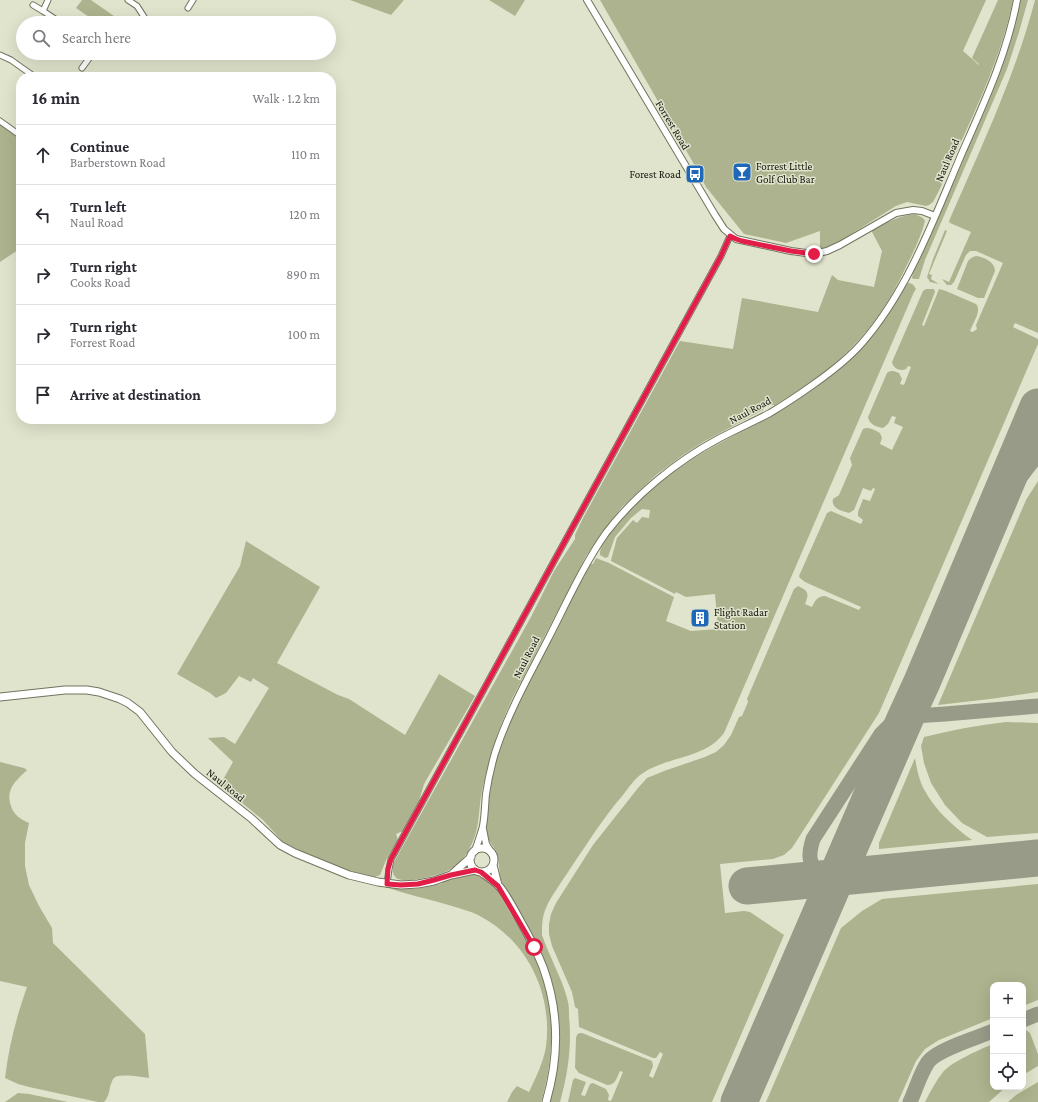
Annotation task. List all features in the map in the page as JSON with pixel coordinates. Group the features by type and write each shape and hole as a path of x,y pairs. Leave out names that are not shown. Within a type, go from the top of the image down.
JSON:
{"main road":[{"name":"Naul Road","path":"0,697 65,690 87,690 120,699 128,703 140,712 172,752 195,774 251,818 286,849 349,875 387,884 401,885 418,884 451,875 478,871"},
{"path":"498,886 471,864 473,854 482,848 486,849 492,854 498,886 534,947 544,968 551,993 555,1016 555,1061 546,1102"},
{"name":"Naul Road","path":"451,875 473,854"},
{"path":"478,871 487,871 493,865"}],"street":[{"path":"43,11 48,0"},
{"path":"128,0 137,6 143,16"},
{"path":"188,8 193,0"},
{"name":"Forrest Road","path":"587,0 712,210 730,236"},
{"name":"Naul Road","path":"473,854 483,827 486,794 490,773 506,722 593,553 607,532 650,486 678,465 719,438 771,412 796,397 837,367 861,343 883,316 909,272 935,216 994,77 1006,43 1017,0"},
{"path":"33,5 50,16"},
{"path":"0,55 11,60 28,72"},
{"path":"82,68 88,60"},
{"path":"0,121 16,132"},
{"path":"387,884 388,869 391,859 721,256 730,236 742,241 791,251 817,253 827,251 840,245 896,213 913,210 922,211 935,216"},
{"name":"Naul Road","path":"483,827 486,844 492,854"}],"green space":[{"path":"82,0 91,0 114,16 88,16 76,8"},
{"path":"350,0 404,0 391,15"},
{"path":"489,0 525,0 515,16"},
{"path":"600,0 986,0 963,51 979,65 972,58 998,0 1013,0 1003,40 996,60 933,202 926,206 907,202 896,206 840,241 827,248 820,249 820,231 786,243 744,234 706,187"},
{"path":"1020,0 1028,0 1007,69 925,260 919,279 914,279 912,278 913,271 959,168"},
{"path":"1035,0 1038,0 1038,333 1015,323 1013,327 1038,339 1038,344 879,713 792,848 784,855 773,859 720,864 725,913 744,911 750,912 784,935 712,1102 568,1102 573,1080 575,1078 586,1082 581,1095 585,1096 590,1084 593,1083 606,1089 609,1095 608,1100 611,1101 623,1072 620,1071 617,1078 610,1085 579,1073 575,1068 577,1035 582,1033 652,1061 653,1066 649,1076 653,1078 663,1054 660,1052 656,1058 653,1058 579,1027 578,1009 575,1007 572,992 552,946 549,934 551,914 556,903 593,845 647,778 705,757 716,752 724,745 731,735 739,717 742,716 748,702 747,699 794,589 798,586 806,591 807,598 805,604 812,607 818,598 825,596 859,610 861,607 805,582 799,576 827,513 831,511 861,524 863,520 858,516 858,512 863,499 870,501 875,489 873,488 871,491 863,488 854,510 849,513 835,507 833,499 839,495 852,465 850,458 863,429 869,428 880,433 882,438 880,444 892,450 903,427 894,423 896,417 892,416 888,424 883,428 873,425 868,417 887,373 893,371 899,373 902,379 900,384 904,385 911,367 908,366 904,370 899,370 892,362 923,291 926,289 934,289 935,292 922,325 924,326 939,289 976,304 978,307 978,314 970,331 973,332 977,329 976,325 1003,263 976,251 970,251 966,255 954,282 951,285 947,285 942,279 949,282 971,232 950,223 949,221 985,140 1007,85 1027,29"},
{"path":"0,124 16,135 16,251 0,262"},
{"path":"915,214 923,218 925,221 911,258 875,321 848,351 828,369 803,388 775,405 770,405 766,401 763,404 763,410 703,442 683,455 656,475 622,507 586,556 508,708 495,741 481,795 475,836 467,853 454,867 440,874 412,880 401,880 396,878 393,869 394,862 531,617 554,571 575,539 575,535 582,520 680,341 733,349 742,298 818,312 832,275 838,280 874,287 882,251 871,230 898,218"},
{"path":"945,230 947,231 929,274 932,275 931,279 939,284 930,282 927,277"},
{"path":"976,256 988,260 995,268 984,298 978,298 957,289 968,261"},
{"path":"908,283 913,284 916,289 724,733 707,748 697,753 653,767 637,777 595,831 548,903 543,918 542,935 562,982 567,998 570,1027 569,1059 563,1091 560,1102 550,1102 556,1074 559,1049 559,1026 552,984 542,955 530,931 504,887 500,877 498,856 488,839 487,834 486,813 488,797 495,763 507,726 584,575 596,558 609,563 674,597 666,621 691,631 718,629 715,594 686,597 676,592 675,594 611,561 617,538 633,520 637,523 642,517 649,518 650,510 642,509 631,518 615,537 608,557 605,558 600,555 604,542 633,506 670,474 697,456 789,405 843,365 872,333"},
{"path":"1038,481 1038,692 938,705 1026,500"},
{"path":"246,541 320,587 277,663 338,695 349,699 405,735 439,674 475,696 424,784 419,801 403,831 396,834 398,840 387,858 380,875 375,877 369,877 338,867 282,841 263,820 220,785 233,762 208,738 224,737 235,744 269,688 253,678 251,682 239,676 226,693 216,698 177,674 240,566"},
{"path":"1006,722 1038,723 1038,833 987,837 962,823 945,805 931,783 924,763 921,746 924,737 965,728"},
{"path":"915,758 917,771 929,798 958,830 972,840 879,849 879,843"},
{"path":"0,762 27,770 13,786 9,795 12,809 20,818 29,823 25,843 25,866 29,885 52,928 53,943 145,1034 149,1078 121,1076 114,1078 104,1102 29,1087 5,1078 13,1032 27,987 0,981"},
{"path":"466,874 483,877 490,881 496,888 526,940 542,975 550,1011 551,1048 546,1084 541,1102 507,1102 517,1086 529,1092 537,1075 546,1047 547,1027 545,1007 533,970 523,954 510,939 495,926 478,915 469,911 382,886 416,889 441,884 443,881"},
{"path":"1038,884 1038,1000 1026,1005 1026,982 990,982 990,1019 939,1040 925,1049 916,1061 898,1102 766,1102 841,928 862,911 882,899"},
{"path":"1026,1030 1030,1033 1038,1054 1038,1066 1026,1073"},
{"path":"990,1045 990,1090 1003,1090 989,1102 925,1102 943,1072 966,1056"},
{"path":"1038,1082 1038,1102 1008,1102 1016,1095"},
{"path":"18,1093 29,1094 68,1102 5,1102"}],"taxiway":[{"path":"975,555 1012,490 1038,455"},
{"path":"832,878 821,873 812,865 810,853 813,839 881,734 893,722 914,716 1038,706"},
{"path":"1026,1019 1038,1014"},
{"path":"910,1102 923,1071 933,1057 958,1044 990,1032"}],"runway":[{"path":"739,1102 922,682 1038,407"},
{"path":"747,886 1038,858"}],"place":[{"name":"Forrest Little Golf Club Bar","path":"742,172"},
{"name":"Forest Road","path":"695,174"},
{"name":"Flight Radar Station","path":"700,618"}],"route":[{"path":"534,947 508,900 498,886 481,872 475,870 418,884 387,884 388,869 391,859 721,256 730,236 742,241 814,254"}]}
